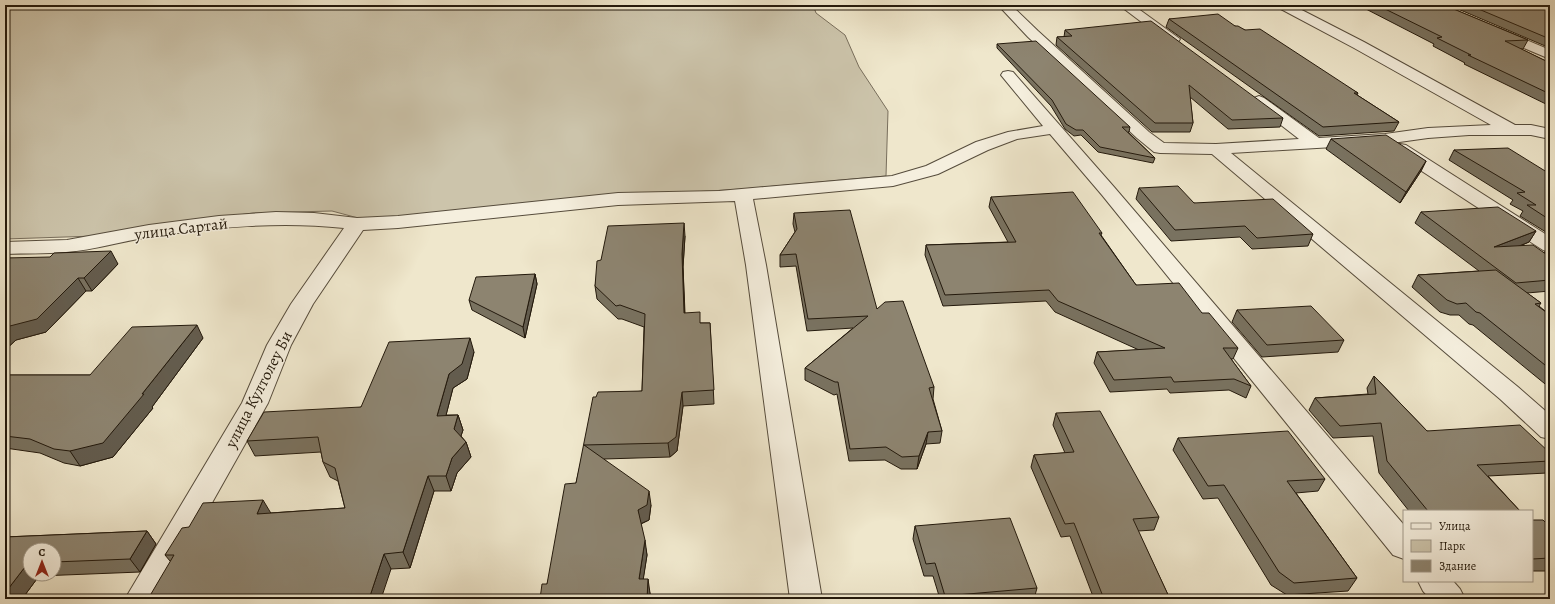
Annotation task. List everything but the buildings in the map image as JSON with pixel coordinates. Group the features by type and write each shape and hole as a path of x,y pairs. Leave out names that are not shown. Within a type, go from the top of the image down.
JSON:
{"street":[{"path":"1004,5 1033,34 1143,136 1160,148 1216,149 1385,139 1442,132 1531,130 1550,134"},
{"path":"1125,5 1183,46"},
{"path":"1283,5 1373,52 1512,130"},
{"path":"1488,28 1550,55"},
{"path":"1008,75 1112,196 1403,545"},
{"path":"1247,92 1315,143"},
{"name":"улица Сартай","path":"5,248 67,246 149,231 218,222 276,218 314,219 357,224 398,222 618,199 719,197 893,181 932,170 982,146 1014,136 1053,129"},
{"path":"1385,139 1448,182 1550,246"},
{"path":"1216,149 1503,388 1550,430"},
{"path":"743,195 756,265 806,599"},
{"name":"улица Култолеу Би","path":"142,599 255,403 279,345 302,304 357,224"},
{"path":"1435,582 1449,599"}],"green space":[{"path":"5,5 813,5 816,13 845,35 859,67 888,111 886,176 742,189 564,200 373,222 332,211 253,213 95,236 5,239"}]}
